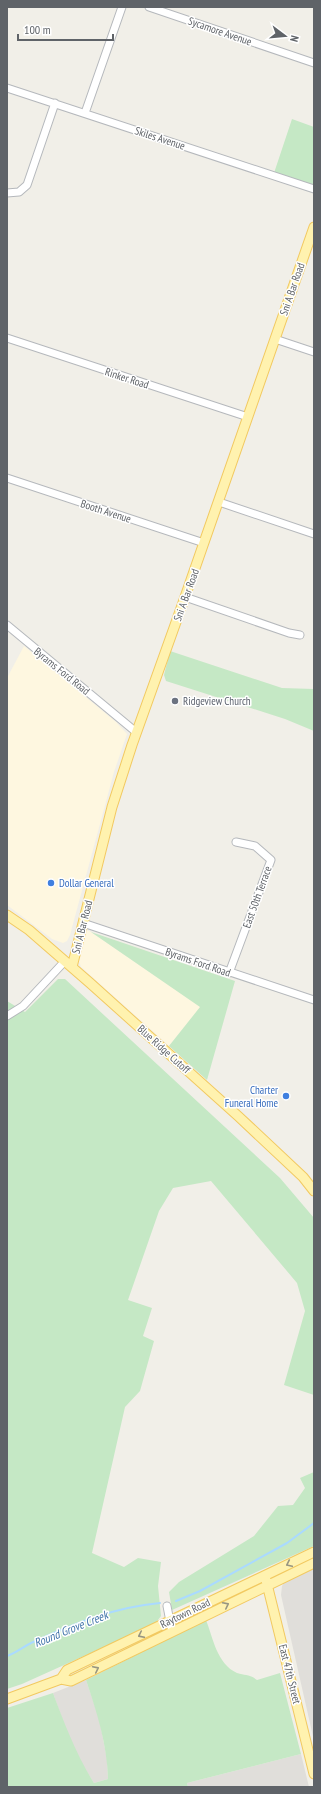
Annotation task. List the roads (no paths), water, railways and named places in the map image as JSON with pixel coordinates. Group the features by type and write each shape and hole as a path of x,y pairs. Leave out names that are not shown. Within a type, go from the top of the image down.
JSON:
{"main road":[{"name":"Sni A Bar Road","path":"68,964 83,923 112,807 136,732 219,502 314,227"},
{"name":"Blue Ridge Cutoff","path":"7,915 29,930 238,1116 303,1177 314,1191"},
{"name":"Raytown Road","path":"61,1679 67,1670 314,1552"},
{"name":"Raytown Road","path":"7,1699 61,1679 71,1681 267,1584 314,1563"},
{"name":"East 47th Street","path":"264,1575 314,1774"}],"street":[{"path":"85,113 122,7"},
{"name":"Sycamore Avenue","path":"149,7 314,63"},
{"name":"Skiles Avenue","path":"7,88 314,188"},
{"path":"7,193 13,194 21,191 27,185 55,103"},
{"name":"Rinker Road","path":"7,338 248,417"},
{"path":"275,339 314,352"},
{"name":"Booth Avenue","path":"7,478 204,543"},
{"path":"219,502 314,534"},
{"path":"185,597 290,633 300,635"},
{"name":"Byrams Ford Road","path":"7,625 136,732"},
{"name":"East 50th Terrace","path":"229,973 271,860 255,846 236,842"},
{"name":"Byrams Ford Road","path":"83,923 229,973 314,1000"},
{"name":"Sni A Bar Road","path":"7,1016 23,1006 68,964"},
{"path":"166,1606 172,1632"}],"waterway":[{"name":"Round Grove Creek","path":"176,1601 200,1591 287,1543 314,1523"},
{"name":"Round Grove Creek","path":"7,1656 46,1636 94,1617 127,1608 160,1603"}],"place":[{"name":"Ridgeview Church","path":"175,701"},
{"name":"Dollar General","path":"51,883"},
{"name":"Charter Funeral Home","path":"286,1096"}]}
